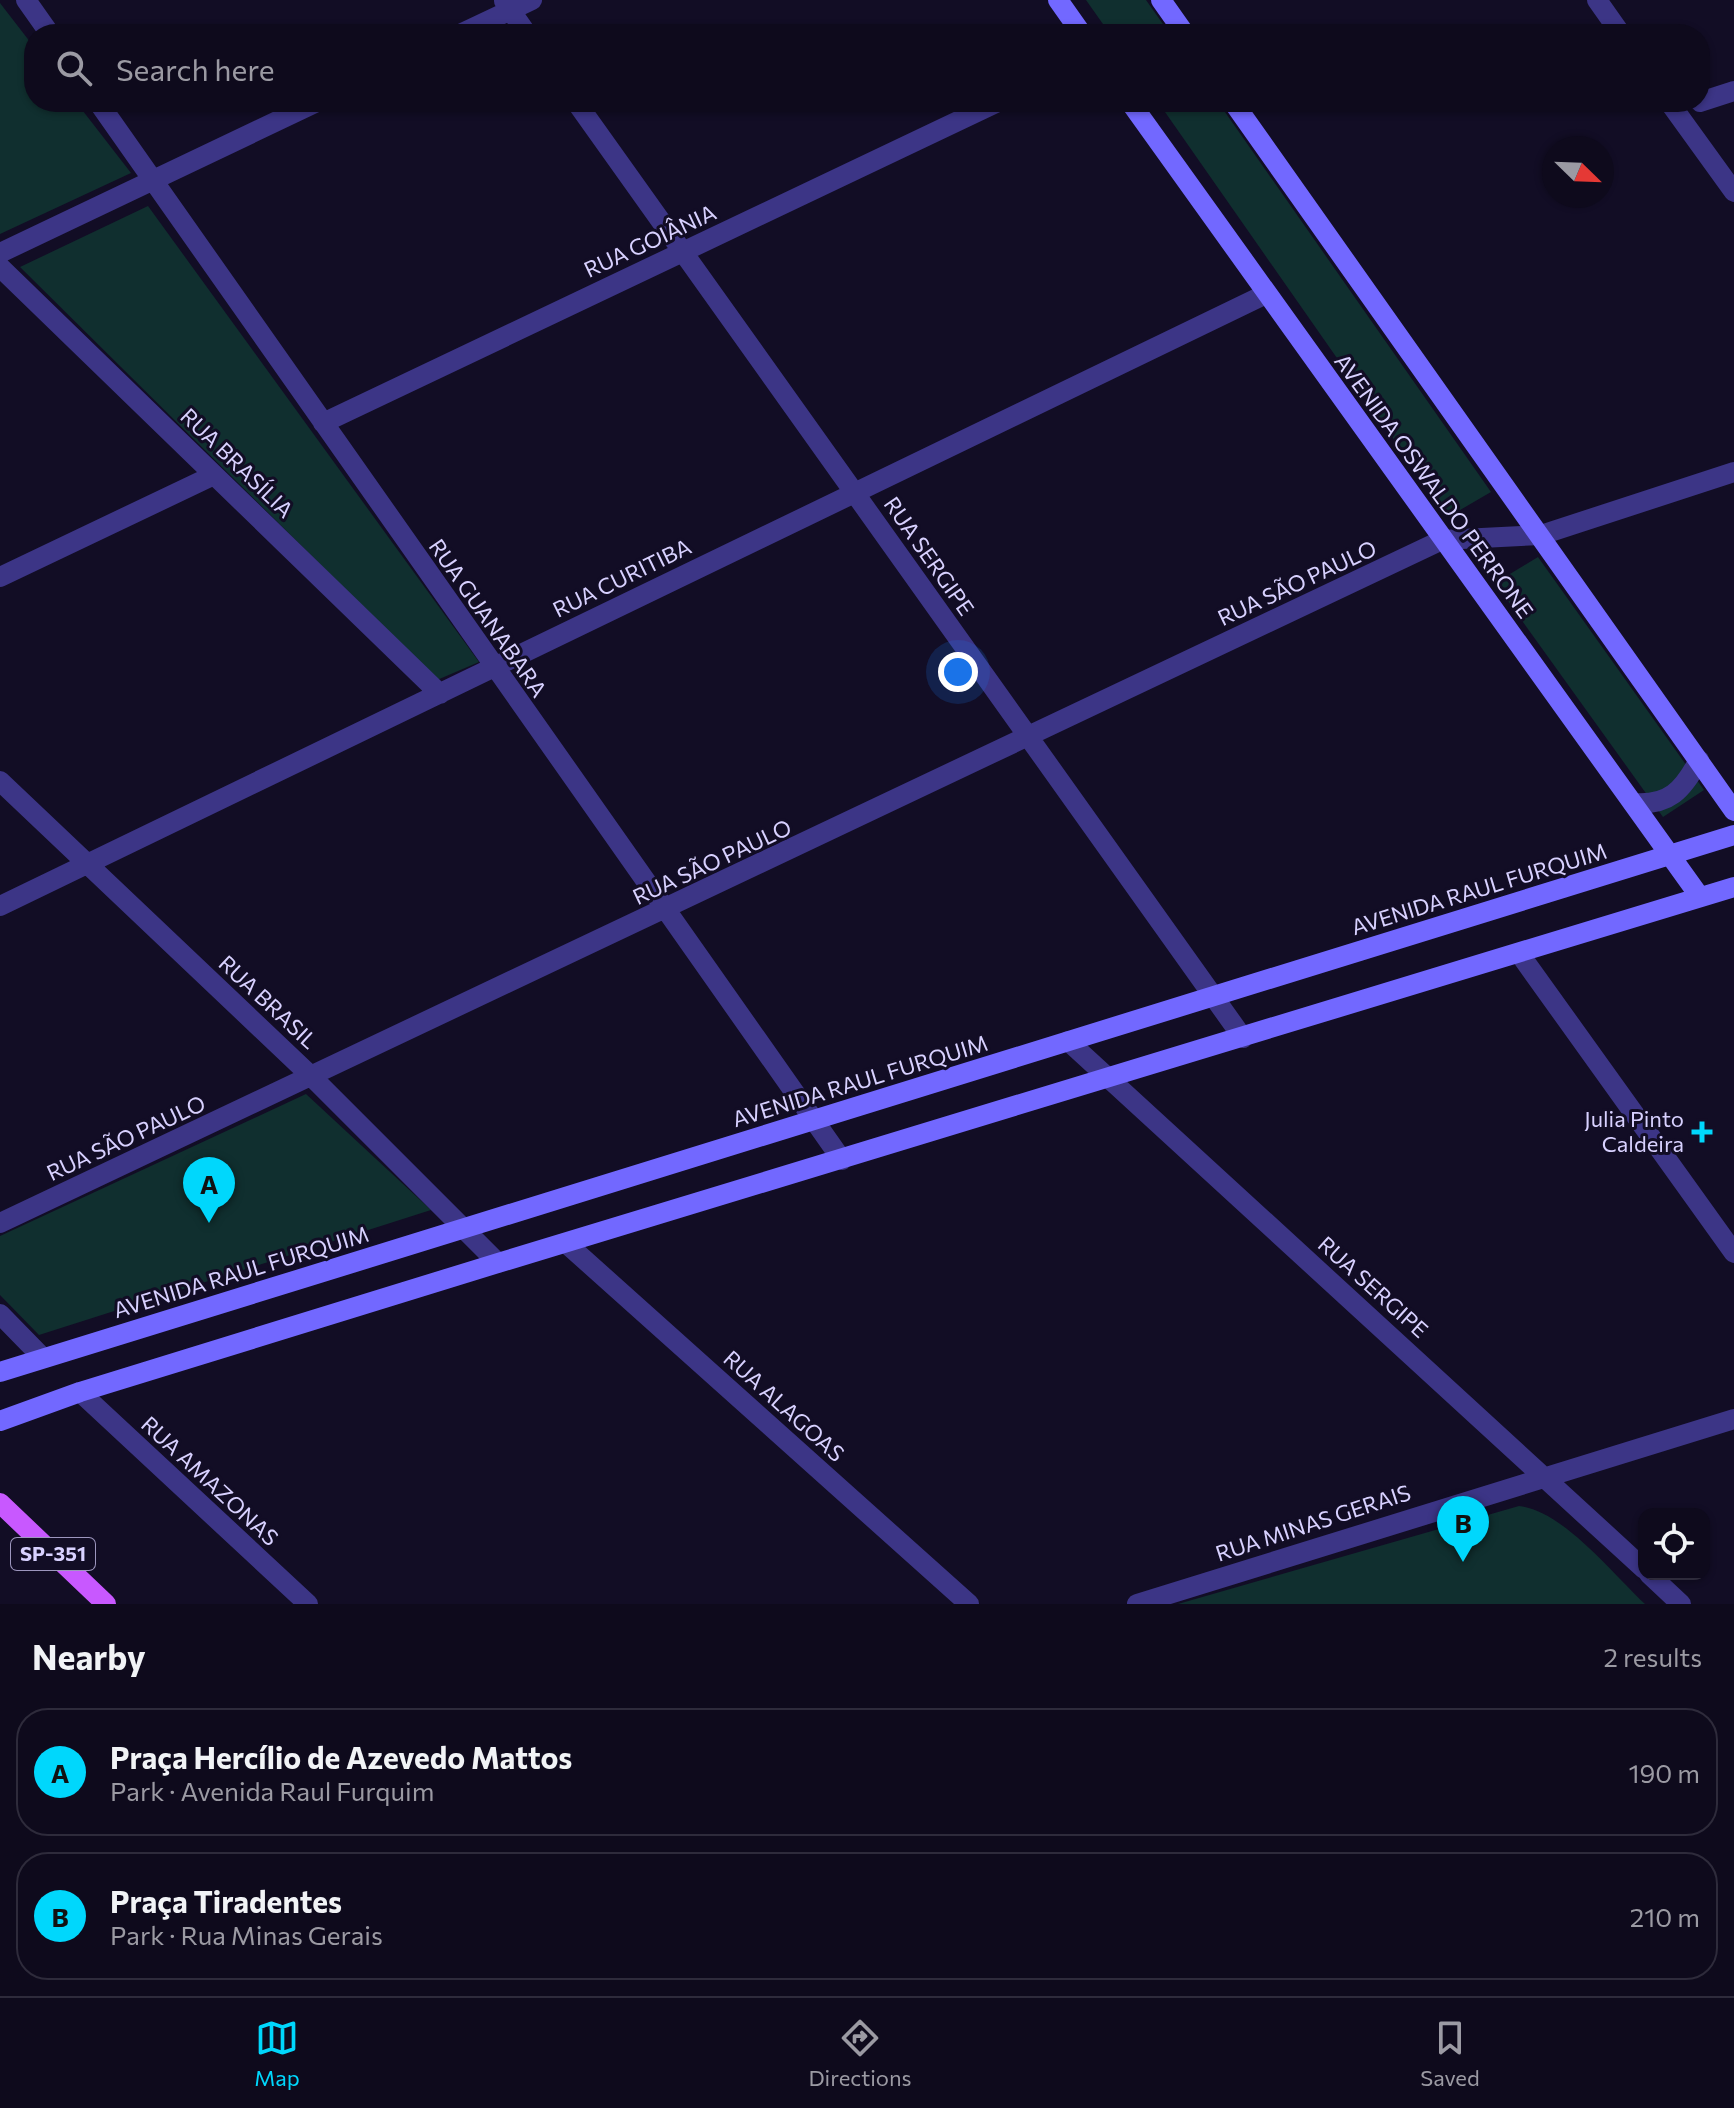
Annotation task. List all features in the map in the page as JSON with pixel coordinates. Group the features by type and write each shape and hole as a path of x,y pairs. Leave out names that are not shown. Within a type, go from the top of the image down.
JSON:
{"main road":[{"path":"1058,0 1075,24"},
{"path":"1161,0 1178,24"},
{"name":"AVENIDA OSWALDO PERRONE","path":"1137,112 1700,897"},
{"path":"1240,112 1734,811"},
{"name":"AVENIDA RAUL FURQUIM","path":"0,1372 1734,835"},
{"path":"0,1421 80,1392 498,1263 1734,887"},
{"name":"SP-351","path":"0,1503 106,1604"}],"street":[{"path":"26,0 43,24"},
{"path":"476,24 507,5 532,0"},
{"path":"1597,0 1614,24"},
{"path":"507,5 520,24"},
{"path":"1710,99 1734,91"},
{"name":"RUA GUANABARA","path":"105,112 842,1160"},
{"path":"0,253 296,112"},
{"name":"RUA SERGIPE","path":"583,112 1243,1038"},
{"name":"RUA GOIÂNIA","path":"323,423 977,112"},
{"path":"1676,112 1734,192"},
{"name":"RUA BRASÍLIA","path":"0,267 440,694"},
{"name":"RUA CURITIBA","path":"0,906 1266,294"},
{"path":"1442,540 1541,535 1734,472"},
{"path":"0,577 214,475"},
{"name":"RUA SÃO PAULO","path":"0,1223 1442,540"},
{"path":"1633,803 1651,805 1671,799 1687,783 1699,760"},
{"name":"RUA BRASIL","path":"0,781 312,1077 498,1263"},
{"path":"1519,953 1734,1253"},
{"name":"RUA SERGIPE","path":"1068,1041 1638,1563"},
{"name":"RUA ALAGOAS","path":"567,1244 969,1604"},
{"path":"0,1314 43,1358"},
{"name":"RUA AMAZONAS","path":"80,1392 308,1604"},
{"name":"RUA MINAS GERAIS","path":"1137,1604 1545,1475 1734,1419"},
{"path":"1655,1580 1681,1604"}],"green space":[{"path":"1086,0 1146,0 1163,24 1103,24"},
{"path":"0,3 24,34 24,112 84,112 131,173 0,234"},
{"path":"1165,112 1225,112 1491,492 1448,517"},
{"path":"148,206 479,662 437,680 20,267"},
{"path":"1538,557 1704,790 1663,817 1495,583"},
{"path":"306,1094 431,1210 39,1335 0,1295 0,1236"},
{"path":"1519,1506 1535,1510 1569,1531 1645,1604 1178,1604"}],"place":[{"name":"Julia Pinto Caldeira","path":"1702,1132"},
{"name":"Praça Hercílio de Azevedo Mattos","path":"209,1223"},
{"name":"Praça Tiradentes","path":"1463,1562"}]}
